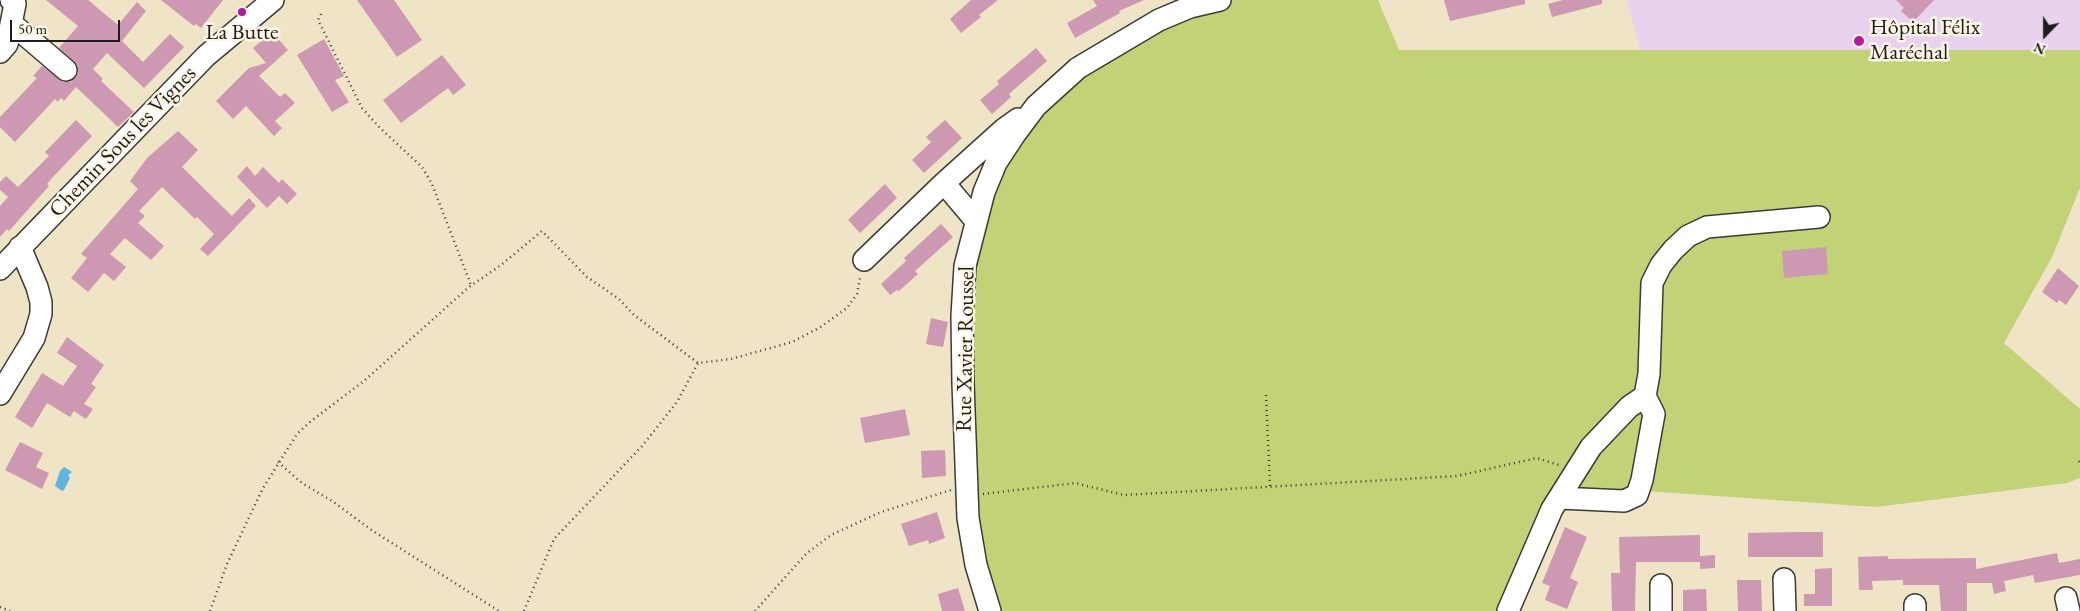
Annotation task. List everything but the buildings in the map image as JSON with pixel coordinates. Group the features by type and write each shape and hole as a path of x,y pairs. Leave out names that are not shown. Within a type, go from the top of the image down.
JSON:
{"street":[{"path":"0,52 7,44 16,4 11,0"},
{"name":"Chemin Sous les Vignes","path":"0,269 206,56 273,0"},
{"name":"Rue Xavier Roussel","path":"990,611 976,565 968,518 962,316 965,266 976,221 996,163 1014,134 1036,106 1078,68 1132,34 1159,20 1190,7 1220,0"},
{"path":"11,23 66,70"},
{"path":"864,260 944,183 1004,129 1036,106"},
{"path":"944,183 976,221"},
{"path":"1508,611 1540,533 1552,509 1591,447 1637,402 1649,374 1652,283 1661,265 1688,236 1707,227 1819,217"},
{"path":"0,394 34,338 41,314 41,302 37,287 20,247"},
{"path":"1564,491 1624,501 1638,495 1654,414 1637,402"},
{"path":"1784,579 1785,611"},
{"path":"1661,586 1661,611"}],"path":[{"path":"321,14 318,20 362,108 380,128 422,167 432,184 471,285"},
{"path":"210,611 227,564 263,488 297,434 311,421 364,381 471,285 501,265 542,231 587,277 619,299 634,315 698,363 731,359 792,342 819,328 847,308 857,294 864,260"},
{"path":"524,611 554,539 643,445 677,402 698,363"},
{"path":"1266,395 1270,486"},
{"path":"755,611 806,554 831,535 881,512 967,491 1075,483 1124,495 1457,476 1537,458 1558,463 1564,491"},
{"path":"278,462 302,483 332,501 373,532 499,611"},
{"path":"0,607 10,611"}],"shaded area":[{"name":"Hôpital Félix Maréchal","path":"1627,0 2080,0 2080,77 1644,64"}],"green space":[{"path":"1220,0 1378,0 1399,50 2080,50 2080,188 2052,257 2004,343 2080,409 2080,478 2067,483 1876,507 1616,489 1578,493 1576,486 1509,611 990,611 976,565 962,316 996,163 1078,68"}],"water":[{"path":"64,467 72,472 68,475 70,478 62,491 55,486 60,471"}],"place":[{"name":"La Butte","path":"242,12"},
{"name":"Hôpital Félix Maréchal","path":"1859,41"}]}
